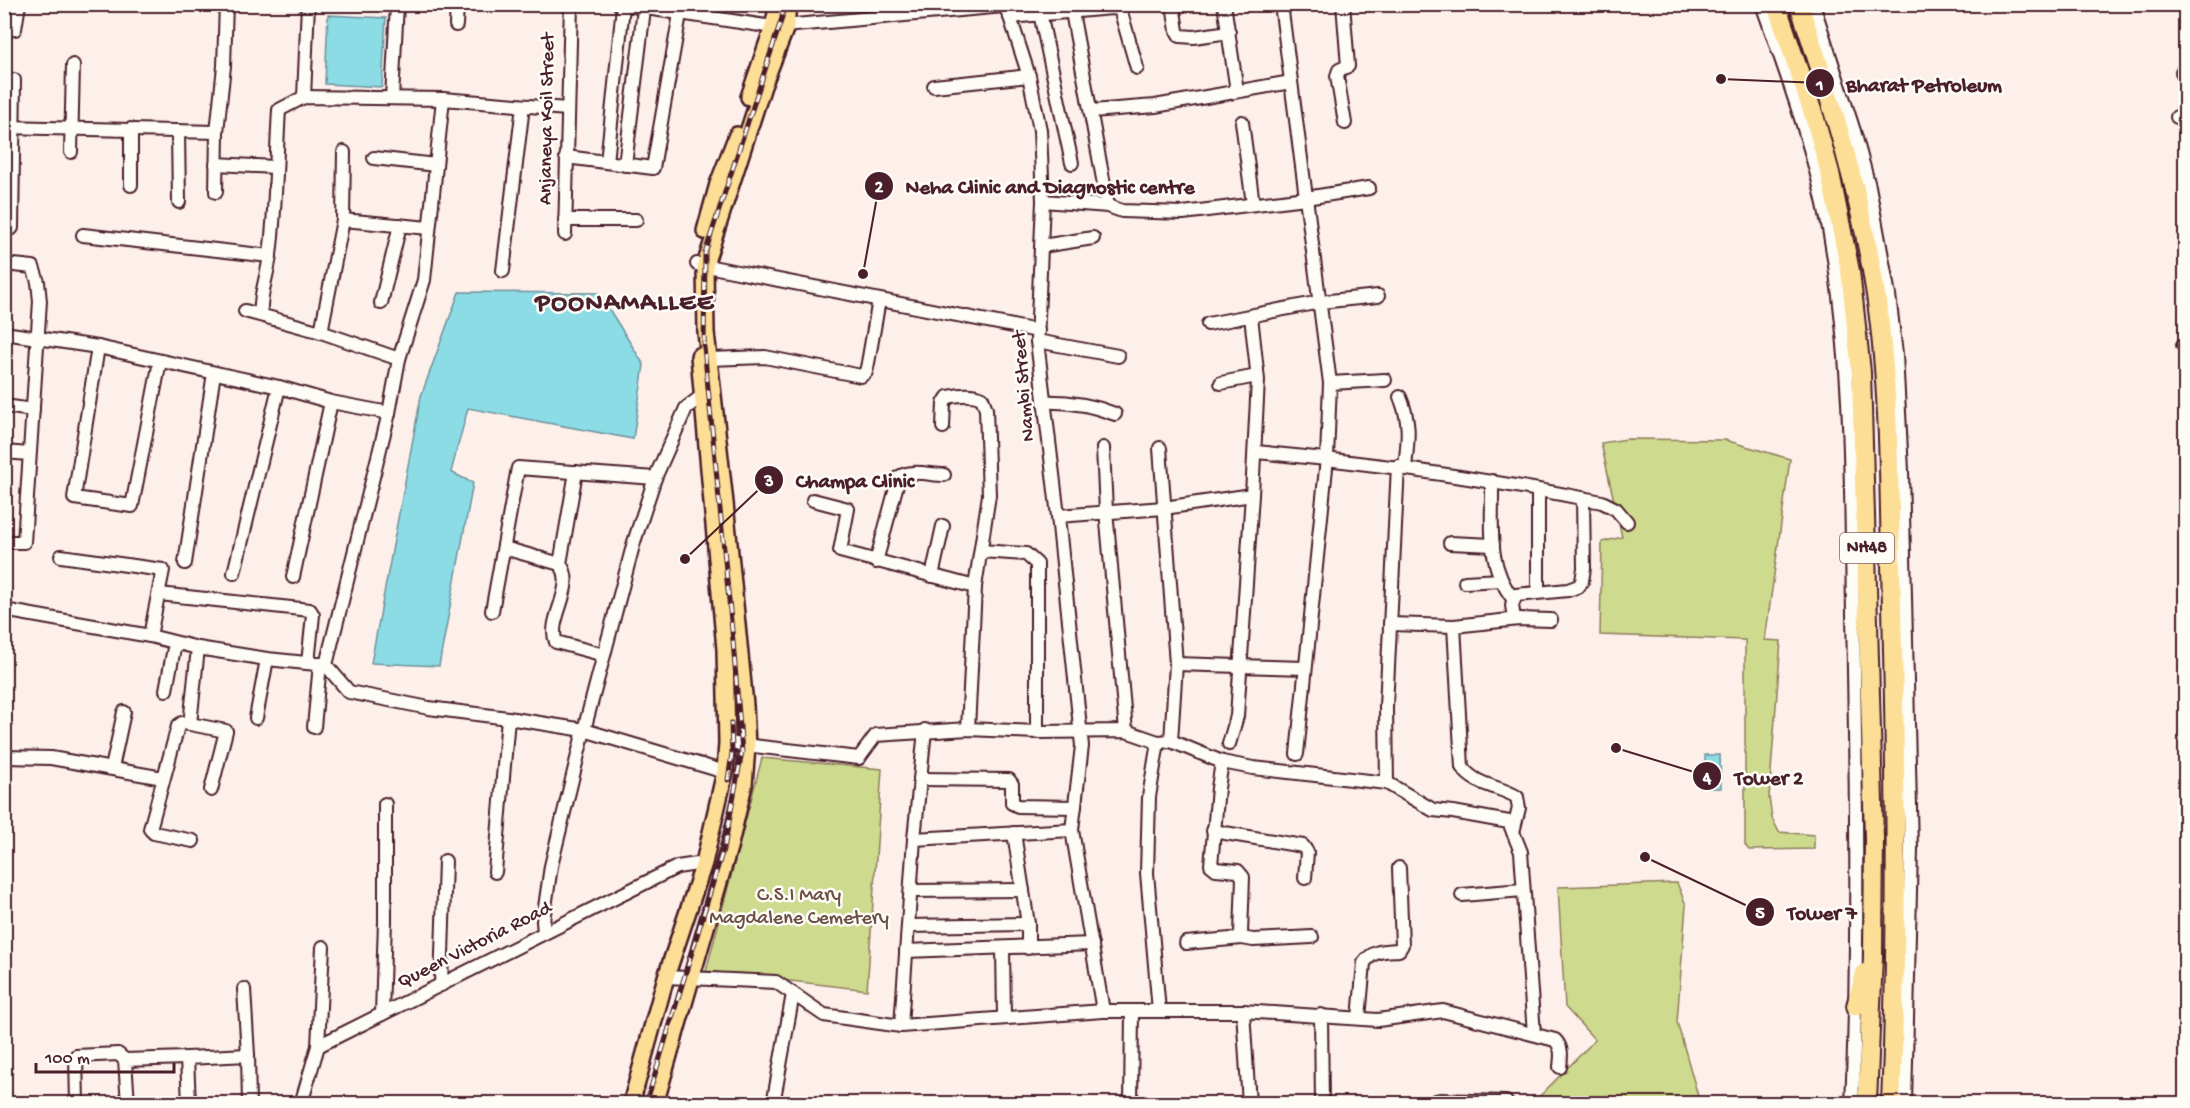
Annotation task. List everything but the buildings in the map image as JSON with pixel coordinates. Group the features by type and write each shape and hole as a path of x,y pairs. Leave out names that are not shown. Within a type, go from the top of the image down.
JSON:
{"highway":[{"name":"NH48","path":"1776,4 1826,155 1850,271 1857,322 1863,410 1874,838 1868,1104"},
{"name":"NH48","path":"1799,4 1832,103 1852,177 1870,259 1884,373 1889,470 1896,796 1896,948 1891,1104"},
{"path":"1896,796 1902,734 1908,710"},
{"path":"1856,1006 1868,962 1873,927"}],"main road":[{"path":"778,4 779,27"},
{"path":"655,1104 730,844 744,785 747,747 745,705 709,394 696,326 701,264 763,86 779,27 788,4"},
{"path":"631,1104 666,977 704,862 725,772 727,743 725,650 709,394 709,359 701,264"}],"street":[{"path":"4,30 15,29 19,4"},
{"path":"216,192 217,132 224,66 226,4"},
{"path":"304,96 308,4"},
{"path":"392,98 397,4"},
{"path":"456,26 457,4"},
{"name":"Anjaneya Koil Street","path":"565,234 571,4"},
{"path":"1173,4 1177,31 1180,36 1194,37 1229,32"},
{"path":"1224,4 1237,91"},
{"path":"1281,4 1330,383 1327,458 1298,754"},
{"path":"1343,4 1348,66 1339,70 1337,76 1344,123"},
{"path":"1762,4 1816,171 1829,227 1845,344 1850,426 1858,839 1852,1104"},
{"path":"1813,4 1859,148 1875,216 1889,295 1896,354 1908,710 1911,895 1905,1104"},
{"path":"607,162 621,5 644,9 688,11 779,27 1006,9 1072,12 1112,8 1120,9 1137,68"},
{"path":"625,165 644,9"},
{"name":"Nambi Street","path":"1006,9 1029,76 1040,130 1043,201 1037,336 1082,746 1072,830 1103,1011"},
{"path":"1039,10 1072,163"},
{"path":"566,157 652,168 688,11"},
{"path":"1072,12 1108,206"},
{"path":"71,152 73,65"},
{"path":"934,86 1029,76"},
{"path":"4,228 12,228 9,189 9,127 14,80"},
{"path":"1092,111 1155,106 1291,82"},
{"path":"261,315 276,194 275,167 279,110 304,96 443,99 567,109"},
{"path":"318,664 389,413 399,359 424,280 443,99"},
{"path":"503,271 523,105"},
{"path":"1242,122 1253,204"},
{"path":"9,127 217,132"},
{"path":"130,129 131,185"},
{"path":"178,131 178,202"},
{"path":"321,332 343,220 344,152"},
{"path":"374,158 436,165"},
{"path":"216,164 275,167"},
{"path":"1043,201 1108,206 1122,211 1183,213 1369,188"},
{"path":"343,220 429,228"},
{"path":"565,220 636,220"},
{"path":"381,303 400,225"},
{"path":"83,235 270,256"},
{"path":"1042,246 1093,238"},
{"path":"4,264 33,267 40,301 24,542 4,542"},
{"path":"701,264 879,300 1118,356"},
{"path":"1208,324 1320,302 1378,296"},
{"path":"709,359 765,357 861,376 866,372 879,300"},
{"path":"245,311 321,332 399,359"},
{"path":"1229,744 1237,716 1252,495 1257,376 1251,316"},
{"path":"4,333 98,346 160,362 279,387 331,402 389,413"},
{"path":"98,346 74,498 132,506 160,362"},
{"path":"185,563 214,374"},
{"path":"1221,382 1257,376"},
{"path":"1330,383 1385,380"},
{"path":"234,573 279,387"},
{"path":"544,933 543,921 551,866 634,542 655,478 686,408 709,394"},
{"path":"943,427 944,403 948,397 962,394 982,398 986,409 989,495 975,587 968,729"},
{"path":"1387,783 1386,707 1390,624 1402,467 1409,427 1400,397"},
{"path":"1044,402 1063,401 1084,404 1115,414"},
{"path":"293,577 331,402"},
{"path":"4,406 33,410"},
{"path":"1103,448 1106,511 1126,731"},
{"path":"1160,448 1176,664 1171,741"},
{"path":"4,452 29,454"},
{"path":"1254,452 1402,467 1583,498 1602,502 1616,509 1627,522"},
{"path":"492,611 518,468 655,478"},
{"path":"560,564 576,472"},
{"path":"876,562 899,477 904,474 918,473 944,476"},
{"path":"1492,481 1495,565 1501,580 1513,598 1514,619"},
{"path":"1538,490 1538,592"},
{"path":"1058,516 1164,508 1252,495"},
{"path":"1513,598 1521,593 1568,590 1579,586 1584,568 1583,498"},
{"path":"813,500 848,509 840,551 975,587"},
{"path":"932,576 943,526"},
{"path":"1450,543 1493,545"},
{"path":"504,548 560,564 564,569 565,586 554,630 556,642 604,655"},
{"path":"981,551 1026,554 1037,564 1037,732"},
{"path":"61,556 163,570 150,636"},
{"path":"1465,582 1501,580"},
{"path":"159,594 310,610 313,615 318,664 314,727"},
{"path":"4,610 150,636 198,648 318,664 349,692 429,708 584,730 725,772"},
{"path":"1390,624 1454,626 1514,619 1551,620"},
{"path":"1454,626 1462,767 1467,774 1517,797 1519,808 1513,833"},
{"path":"166,690 175,643"},
{"path":"190,724 198,648"},
{"path":"256,718 267,659"},
{"path":"1176,664 1305,668"},
{"path":"112,768 124,712"},
{"path":"495,872 508,718"},
{"path":"193,841 151,832 150,829 178,726 182,723 226,731 211,790"},
{"path":"727,743 859,758 876,735 925,730 1126,731 1158,742 1171,741 1222,762 1253,768 1387,783 1433,810 1509,822 1521,852 1534,1034"},
{"path":"901,1026 914,839 925,730"},
{"path":"1158,742 1149,797 1148,873 1159,1011"},
{"path":"4,757 51,758 163,778"},
{"path":"1222,762 1213,831 1213,868 1238,871 1243,877 1242,938"},
{"path":"920,778 1009,780 1012,784 1012,803 1018,806 1075,807"},
{"path":"382,1014 385,804"},
{"path":"914,839 1072,830"},
{"path":"1213,831 1303,846 1307,852 1305,878"},
{"path":"1014,833 1028,924 1028,948"},
{"path":"441,985 445,861"},
{"name":"Queen Victoria Road","path":"318,1046 677,867 704,862"},
{"path":"1359,1018 1364,963 1368,956 1377,952 1399,950 1402,945 1399,868"},
{"path":"910,891 1023,890"},
{"path":"1462,895 1523,890"},
{"path":"908,926 1028,924"},
{"path":"1186,944 1242,938 1253,940 1312,937"},
{"path":"906,951 1092,944"},
{"path":"301,1104 318,1046 323,947"},
{"path":"1003,948 1004,1017"},
{"path":"666,977 777,982 824,1014 901,1026 1103,1011 1243,1011 1393,1019 1443,1011 1555,1041 1560,1045 1562,1053 1560,1067"},
{"path":"244,989 249,1104"},
{"path":"773,1104 793,994"},
{"path":"1131,1104 1132,1011"},
{"path":"1243,1011 1249,1104"},
{"path":"1321,1016 1322,1104"},
{"path":"77,1104 76,1056 118,1054 125,1060 248,1055"},
{"path":"187,1058 189,1104"},
{"path":"125,1060 128,1104"},
{"path":"1434,1104 1435,1101 1440,1100 1506,1102"}],"green space":[{"path":"1627,439 1725,440 1790,459 1765,640 1781,641 1769,797 1772,818 1779,832 1814,835 1814,849 1749,850 1745,845 1745,640 1600,635 1602,542 1622,537 1601,443"},
{"name":"C.S.I Mary Magdalene Cemetery","path":"762,758 882,769 867,990 706,971"},
{"path":"1677,883 1686,905 1677,1022 1700,1103 1533,1103 1595,1040 1565,1007 1558,887"}],"water":[{"path":"328,15 386,18 382,87 325,84"},
{"path":"459,292 599,293 644,365 633,439 468,408 451,472 473,483 439,666 371,663 421,396"},
{"path":"1705,755 1720,755 1721,788 1705,788"}],"railway":[{"path":"646,1104 725,843 742,752 704,347 705,253 782,18 783,4"},
{"path":"728,780 732,753 731,723"}],"place":[{"name":"Bharat Petroleum","path":"1721,79"},
{"name":"Neha Clinic and Diagnostic centre","path":"863,274"},
{"name":"Champa Clinic","path":"685,559"},
{"name":"Tower 2","path":"1616,748"},
{"name":"Tower 7","path":"1645,857"}],"district":[{"name":"POONAMALLEE","path":"625,304"}]}
